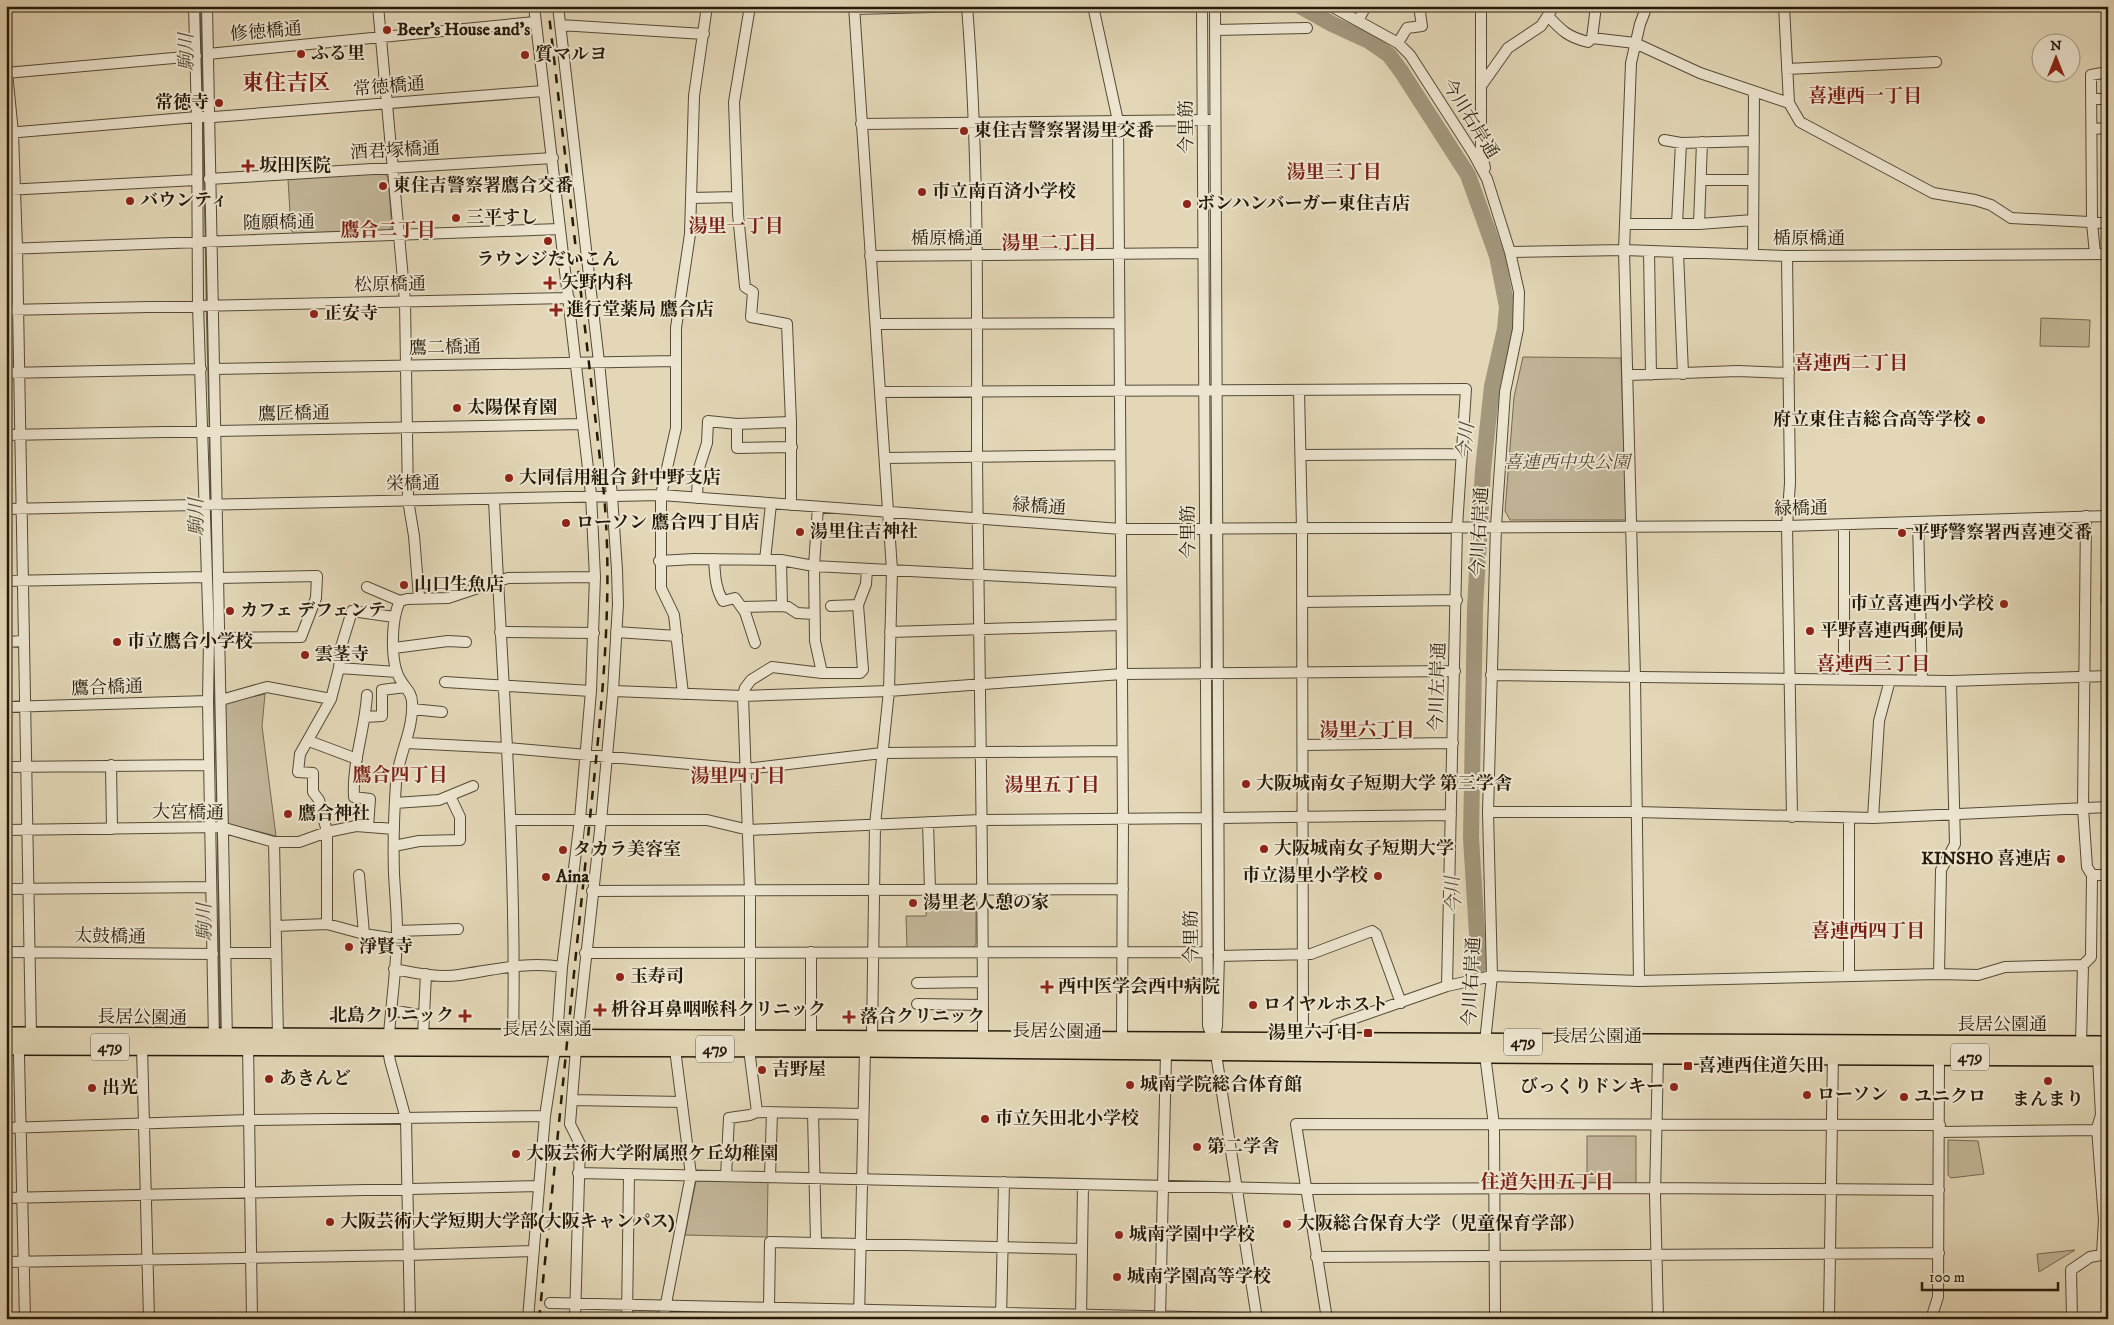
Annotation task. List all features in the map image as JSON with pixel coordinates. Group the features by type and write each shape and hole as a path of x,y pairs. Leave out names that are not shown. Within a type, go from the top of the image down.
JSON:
{"highway":[{"name":"長居公園通","path":"6,1035 221,1043 869,1043 1166,1053 1215,1047 1303,1041 1658,1056 2108,1044"},
{"name":"長居公園通","path":"248,1043 278,1038 389,1043 423,1037 513,1037 556,1043"},
{"name":"長居公園通","path":"576,1043 675,1049 811,1038 869,1043 983,1039 1122,1041 1215,1047 1833,1050 1939,1057 2103,1058"},
{"name":"長居公園通","path":"13,1047 142,1048 221,1043"}],"street":[{"path":"194,6 196,56 209,179 199,306 201,370 209,432 213,578 208,701 209,765 217,827 226,953 221,1043"},
{"path":"207,6 208,54 196,180 213,306 214,369 209,432"},
{"path":"378,6 405,301 408,500 414,536 419,598"},
{"path":"528,1319 545,1116 556,1043 562,967 580,820 591,691 595,577 592,498 553,158 542,91 534,6"},
{"path":"558,6 599,362 617,570 613,691 601,821 576,1043 570,1124 580,1144 575,1319"},
{"path":"683,694 674,615 661,588 661,495 676,428 676,328 690,234 694,96 707,6"},
{"path":"750,6 734,102 737,197 743,273 745,286 752,292 751,317 787,324 792,422 791,506"},
{"path":"967,6 975,123 978,255 977,456 983,1039"},
{"path":"859,1314 863,1114 874,952 875,825 888,691 892,570 854,8 972,6"},
{"path":"1093,6 1118,121 1121,751 1123,818 1122,1041"},
{"name":"今里筋","path":"1202,6 1204,253 1217,528 1219,956 1215,1047"},
{"name":"今里筋","path":"1215,1047 1208,1026 1206,527 1216,120 1216,6"},
{"name":"今川右岸通","path":"1331,6 1398,43 1410,55 1487,178 1510,252 1519,292 1518,329 1504,392 1496,526 1491,675 1488,812 1492,976 1485,1049 1494,1125 1495,1319"},
{"path":"1358,21 1366,6"},
{"path":"1398,43 1407,28 1422,26 1419,6"},
{"path":"1481,6 1482,150 1487,178"},
{"path":"1482,86 1508,48 1541,26 1554,6"},
{"path":"1548,16 1561,31 1572,38 1588,42 1592,38 1596,6"},
{"path":"1640,980 1636,677 1624,250 1631,63 1635,43 1648,6"},
{"path":"1784,6 1789,103 1800,122 1933,194 1975,200 1991,205 2011,218 2108,223"},
{"name":"修徳橋通","path":"208,54 535,22"},
{"path":"560,25 704,34"},
{"path":"1216,30 1307,28"},
{"path":"1592,38 1635,43 1700,73 1789,103"},
{"path":"25,1319 21,1127 13,1047 32,1035 27,767 24,707 24,581 21,508 20,373 18,309 12,249 7,69 196,56"},
{"path":"1787,69 1936,62"},
{"path":"2095,254 2092,223 2092,74 2108,72"},
{"name":"常徳橋通","path":"10,133 542,91"},
{"path":"1752,254 1754,92"},
{"path":"2092,99 2108,99"},
{"path":"861,124 1216,120"},
{"path":"2092,129 2108,128"},
{"path":"1664,140 1681,143 1754,141"},
{"path":"1699,224 1702,142"},
{"path":"1677,224 1681,143"},
{"name":"酒君塚橋通","path":"209,179 553,158"},
{"path":"11,190 196,180"},
{"path":"1701,180 1753,180"},
{"path":"691,198 737,197"},
{"path":"1625,224 1699,224 1753,220"},
{"name":"随願橋通","path":"12,249 560,229"},
{"name":"楯原橋通","path":"1510,252 1624,250 1787,256 2108,254"},
{"path":"1649,251 1651,375"},
{"path":"1678,252 1684,374"},
{"name":"楯原橋通","path":"870,256 1204,253"},
{"path":"1787,256 1790,483 1787,526 1792,817"},
{"name":"松原橋通","path":"199,306 569,298"},
{"path":"6,310 199,306"},
{"path":"876,324 1119,323"},
{"name":"鷹二橋通","path":"214,369 675,361"},
{"path":"6,373 201,370"},
{"path":"1628,375 1738,371 1789,373"},
{"name":"今川左岸通","path":"1299,390 1466,388 1461,454 1447,986"},
{"path":"880,392 1299,390 1304,817 1303,1041"},
{"path":"697,498 698,471 706,443 708,422 736,424 792,422"},
{"name":"鷹匠橋通","path":"6,435 583,424"},
{"path":"736,424 736,448 792,447"},
{"path":"1300,455 1461,454"},
{"path":"885,458 1120,455"},
{"name":"緑橋通","path":"612,496 661,495 1121,529 1206,527 1302,529 1496,526 1631,528 1787,526 2108,516"},
{"name":"栄橋通","path":"6,509 592,498 612,496"},
{"path":"494,499 511,820 514,966 513,1037"},
{"path":"765,560 771,504"},
{"path":"818,507 814,566 814,614 815,642 822,673"},
{"path":"2081,1044 2084,965 2091,956 2092,875 2087,867 2084,808 2083,677 2086,516"},
{"path":"1918,522 1922,681"},
{"path":"1844,525 1844,680"},
{"path":"660,561 714,559 781,560 814,566 1120,582"},
{"path":"714,559 716,587 720,596 723,601 735,598 742,607 755,643"},
{"path":"781,560 782,606"},
{"path":"757,1112 749,1043 749,830 743,696 750,680 772,668 822,673 860,674 863,670 858,605 866,584 867,569"},
{"path":"6,581 317,576 316,598 301,637 219,638"},
{"path":"367,587 400,601 419,598 448,598 508,578 595,577"},
{"path":"213,578 219,638 221,700 217,827 212,888 214,954 221,1043"},
{"path":"1302,602 1457,600"},
{"path":"400,601 394,617 394,648 397,672 412,696 412,709 407,742 400,760 396,781 394,846 397,935 389,1043 390,1061 406,1119 410,1319"},
{"path":"831,606 858,605"},
{"path":"742,607 782,606 788,607 797,613 814,614"},
{"path":"327,924 327,832 319,800 313,792 313,773 298,772 300,754 331,699 339,668 341,647 352,611 394,617"},
{"path":"890,632 1121,625"},
{"path":"500,632 594,633"},
{"path":"616,632 677,636"},
{"path":"6,642 23,642"},
{"path":"394,648 466,642"},
{"path":"339,668 397,672"},
{"path":"613,691 743,696 888,691 1122,674 1455,671"},
{"path":"1491,675 1922,681 2108,676"},
{"path":"1873,818 1880,721 1890,680"},
{"path":"1939,974 1940,870 1955,844 1951,681"},
{"path":"445,682 503,684 591,691"},
{"path":"221,700 268,687 331,699"},
{"path":"365,716 382,716 382,690 406,687"},
{"path":"367,695 353,781 354,797 370,799 368,827"},
{"name":"鷹合橋通","path":"6,707 208,701"},
{"path":"412,709 442,712"},
{"path":"309,741 356,759"},
{"path":"407,742 507,748 746,769 882,752 1121,751"},
{"path":"1303,745 1453,744"},
{"path":"111,765 112,829"},
{"path":"6,767 209,765"},
{"path":"395,803 421,802 450,796 473,786"},
{"path":"394,846 419,841 460,840 460,817 450,796"},
{"path":"1488,812 1637,812 1873,818 2108,808"},
{"path":"1219,818 1451,815"},
{"path":"511,820 706,820 749,830 981,820 1207,818"},
{"path":"1849,818 1849,976"},
{"path":"928,822 930,890"},
{"name":"大宮橋通","path":"6,830 217,827 274,842 299,842 327,832 356,826 394,829"},
{"path":"274,842 278,1038"},
{"path":"359,875 364,934"},
{"path":"2092,875 2108,875"},
{"path":"6,889 212,888"},
{"path":"592,891 1122,889"},
{"path":"276,926 327,924 364,934 397,935 458,929"},
{"path":"1219,956 1311,954 1372,931 1376,934 1401,1003"},
{"name":"太鼓橋通","path":"6,952 214,954"},
{"path":"811,952 811,1038"},
{"path":"586,953 1208,952"},
{"path":"226,953 276,953"},
{"path":"1333,1042 1332,1029 1335,1025 1447,986 1492,976 1580,980 1640,980 1939,974 1978,975 2005,967 2084,965"},
{"path":"394,969 426,974 458,975 514,966 562,967"},
{"path":"423,1037 426,974"},
{"path":"917,983 983,982"},
{"path":"917,1004 983,1005"},
{"path":"391,1010 424,1016"},
{"path":"248,1043 252,1319"},
{"path":"1215,1047 1257,1318"},
{"path":"142,1048 148,1319"},
{"path":"663,1319 691,1175 675,1049"},
{"path":"1829,1319 1833,1050"},
{"path":"1160,1318 1166,1053"},
{"path":"1658,1056 1656,1188 1658,1319"},
{"path":"1931,1319 1938,1297 1939,1057"},
{"path":"2072,1319 2071,1270 2090,1257 2105,1254 2104,1176 2097,1130 2101,1116 2103,1058"},
{"path":"572,1100 682,1102"},
{"path":"726,1176 729,1118 750,1116 757,1112 863,1114"},
{"path":"770,1177 772,1112"},
{"path":"813,1113 816,1242"},
{"path":"6,1128 144,1125 249,1120 545,1116"},
{"path":"1327,1319 1296,1124 1832,1125 1940,1129 2097,1130"},
{"path":"578,1173 1306,1189 1656,1188 1938,1190"},
{"path":"627,1319 630,1174"},
{"path":"1001,1315 1004,1182"},
{"path":"1082,1316 1084,1184"},
{"path":"6,1198 538,1186"},
{"path":"769,1308 770,1242 1082,1249"},
{"path":"6,1262 409,1255 534,1250"},
{"path":"1316,1257 1494,1254 1939,1253"},
{"path":"550,1303 769,1308 859,1314 1286,1319"}],"green space":[{"path":"383,173 388,177 392,227 387,232 349,231 295,234 291,230 288,179"},
{"path":"2041,318 2090,320 2089,347 2040,346"},
{"name":"喜連西中央公園","path":"1523,357 1621,358 1626,520 1510,520 1505,511 1514,397"},
{"path":"2104,523 2108,523 2108,603 2101,603"},
{"path":"265,694 262,726 276,836 228,824 225,820 224,705 227,702"},
{"path":"927,894 972,894 976,898 976,944 973,948 907,948 906,916 926,916"},
{"path":"1587,1136 1636,1136 1636,1184 1587,1184"},
{"path":"1948,1140 1978,1141 1984,1174 1951,1178 1948,1175"},
{"path":"696,1181 768,1182 767,1237 685,1235"},
{"path":"2075,1250 2039,1272 2037,1254"}],"waterway":[{"name":"駒川","path":"200,6 203,114"},
{"name":"今川","path":"1300,6 1332,24 1369,41 1389,55 1401,71 1468,175 1497,256 1507,307 1505,329 1492,386 1483,470 1475,608 1471,838 1479,966"},
{"name":"駒川","path":"203,120 206,239"},
{"name":"駒川","path":"206,244 207,304"},
{"name":"駒川","path":"207,309 210,429"},
{"name":"駒川","path":"210,434 211,501"},
{"name":"駒川","path":"211,507 213,599"},
{"name":"駒川","path":"214,652 218,824"},
{"name":"駒川","path":"218,829 220,1028"}],"railway":[{"path":"539,1319 599,727 606,634 607,587 604,494 548,6"}],"place":[{"name":"Beer's House and's","path":"387,30"},
{"name":"ふる里","path":"301,54"},
{"name":"質マルヨ","path":"525,55"},
{"name":"常徳寺","path":"219,103"},
{"name":"東住吉警察署湯里交番","path":"964,131"},
{"name":"坂田医院","path":"248,166"},
{"name":"東住吉警察署鷹合交番","path":"383,186"},
{"name":"市立南百済小学校","path":"922,192"},
{"name":"バウンティ","path":"130,201"},
{"name":"ボンハンバーガー東住吉店","path":"1187,204"},
{"name":"三平すし","path":"456,218"},
{"name":"ラウンジだいこん","path":"548,241"},
{"name":"矢野内科","path":"550,283"},
{"name":"進行堂薬局 鷹合店","path":"556,310"},
{"name":"正安寺","path":"314,314"},
{"name":"太陽保育園","path":"457,408"},
{"name":"府立東住吉総合高等学校","path":"1981,420"},
{"name":"大同信用組合 針中野支店","path":"509,478"},
{"name":"ローソン 鷹合四丁目店","path":"566,523"},
{"name":"湯里住吉神社","path":"800,532"},
{"name":"平野警察署西喜連交番","path":"1902,533"},
{"name":"山口生魚店","path":"404,585"},
{"name":"市立喜連西小学校","path":"2004,604"},
{"name":"カフェ デフェンテ","path":"230,611"},
{"name":"平野喜連西郵便局","path":"1810,631"},
{"name":"市立鷹合小学校","path":"117,642"},
{"name":"雲茎寺","path":"305,655"},
{"name":"大阪城南女子短期大学 第三学舎","path":"1246,784"},
{"name":"鷹合神社","path":"288,814"},
{"name":"大阪城南女子短期大学","path":"1264,849"},
{"name":"タカラ美容室","path":"563,850"},
{"name":"KINSHO 喜連店","path":"2061,859"},
{"name":"市立湯里小学校","path":"1378,876"},
{"name":"Aina","path":"546,877"},
{"name":"湯里老人憩の家","path":"913,903"},
{"name":"淨賢寺","path":"349,947"},
{"name":"玉寿司","path":"620,977"},
{"name":"西中医学会西中病院","path":"1047,987"},
{"name":"ロイヤルホスト","path":"1253,1005"},
{"name":"枡谷耳鼻咽喉科クリニック","path":"600,1010"},
{"name":"北島クリニック","path":"465,1016"},
{"name":"落合クリニック","path":"849,1017"},
{"name":"湯里六丁目","path":"1368,1033"},
{"name":"喜連西住道矢田","path":"1688,1066"},
{"name":"吉野屋","path":"762,1070"},
{"name":"あきんど","path":"269,1079"},
{"name":"まんまり","path":"2048,1081"},
{"name":"城南学院総合体育館","path":"1130,1085"},
{"name":"びっくりドンキー","path":"1674,1087"},
{"name":"出光","path":"92,1088"},
{"name":"ローソン","path":"1807,1095"},
{"name":"ユニクロ","path":"1904,1097"},
{"name":"市立矢田北小学校","path":"985,1119"},
{"name":"第二学舎","path":"1197,1147"},
{"name":"大阪芸術大学附属照ケ丘幼稚園","path":"516,1154"},
{"name":"大阪芸術大学短期大学部(大阪キャンパス)","path":"330,1222"},
{"name":"大阪総合保育大学（児童保育学部）","path":"1287,1224"},
{"name":"城南学園中学校","path":"1119,1235"},
{"name":"城南学園高等学校","path":"1117,1277"}],"district":[{"name":"東住吉区","path":"286,83"},
{"name":"喜連西一丁目","path":"1865,96"},
{"name":"湯里三丁目","path":"1334,172"},
{"name":"湯里一丁目","path":"736,226"},
{"name":"鷹合二丁目","path":"388,230"},
{"name":"湯里二丁目","path":"1049,243"},
{"name":"喜連西二丁目","path":"1851,363"},
{"name":"喜連西三丁目","path":"1873,664"},
{"name":"湯里六丁目","path":"1367,730"},
{"name":"鷹合四丁目","path":"400,775"},
{"name":"湯里四丁目","path":"738,776"},
{"name":"湯里五丁目","path":"1052,785"},
{"name":"喜連西四丁目","path":"1868,931"},
{"name":"住道矢田五丁目","path":"1547,1182"}]}
